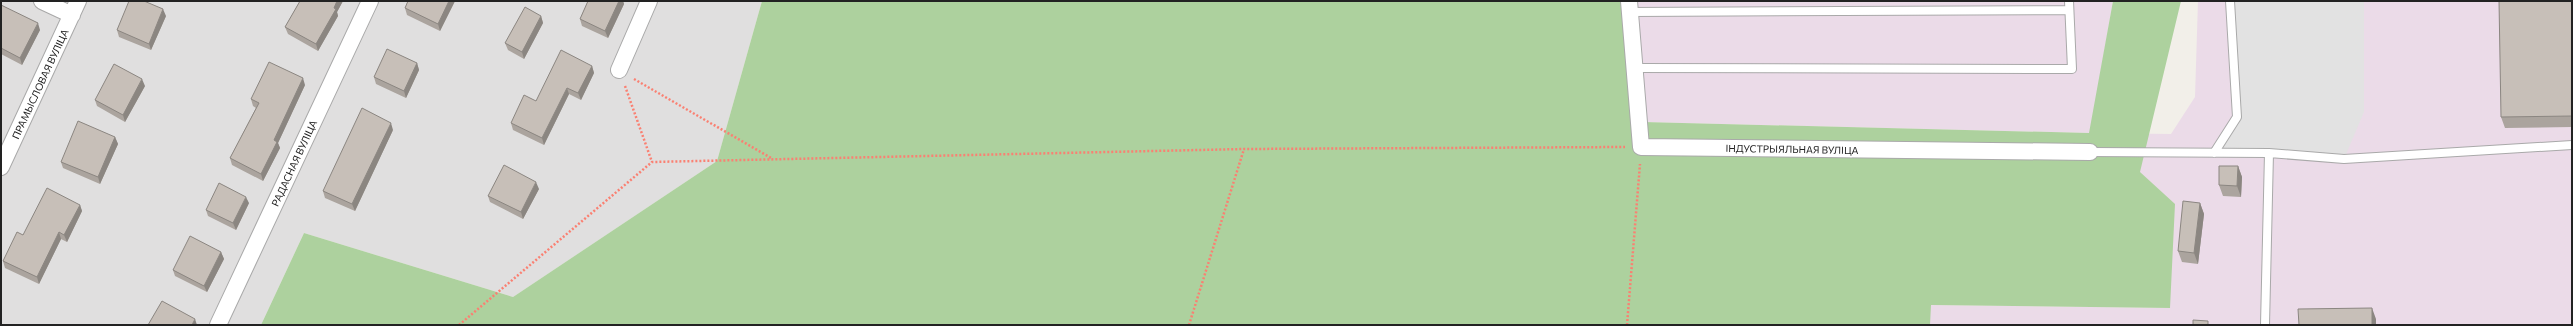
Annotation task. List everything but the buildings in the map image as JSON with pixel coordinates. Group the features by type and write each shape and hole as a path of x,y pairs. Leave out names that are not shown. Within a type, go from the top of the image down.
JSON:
{"street":[{"path":"42,1 75,8"},
{"name":"РАДАСНАЯ ВУЛІЦА","path":"218,325 370,1"},
{"path":"620,70 649,1"},
{"path":"1630,6 1641,147"},
{"name":"ПРАМЫСЛОВАЯ ВУЛІЦА","path":"1,167 75,8"},
{"name":"ІНДУСТРЫЯЛЬНАЯ ВУЛІЦА","path":"1641,147 2090,152"}],"lane":[{"path":"2214,153 2237,117 2230,1"},
{"path":"1630,6 2069,5 2072,69 1635,68"},
{"path":"2090,152 2269,153 2344,159 2572,145"},
{"path":"2265,325 2269,153"}],"path":[{"path":"620,70 772,159"},
{"path":"620,70 652,162"},
{"path":"459,325 652,162 1244,149 1641,147 1627,325"},
{"path":"1189,325 1244,149"}],"shaded area":[{"path":"1,1 762,1 717,161 513,297 304,233 261,325 1,325"},
{"path":"1630,1 2113,1 2090,133 2171,134 2195,97 2198,1 2572,1 2572,325 1930,325 1930,305 2170,308 2089,133 1643,122"},
{"path":"2230,1 2364,1 2364,112 2344,159 2214,153 2237,117"}],"green space":[{"path":"762,1 1630,1 1643,122 2089,133 2113,1 2181,1 2140,172 2175,204 2170,308 1931,305 1930,325 261,325 304,233 513,297 717,161"}]}
